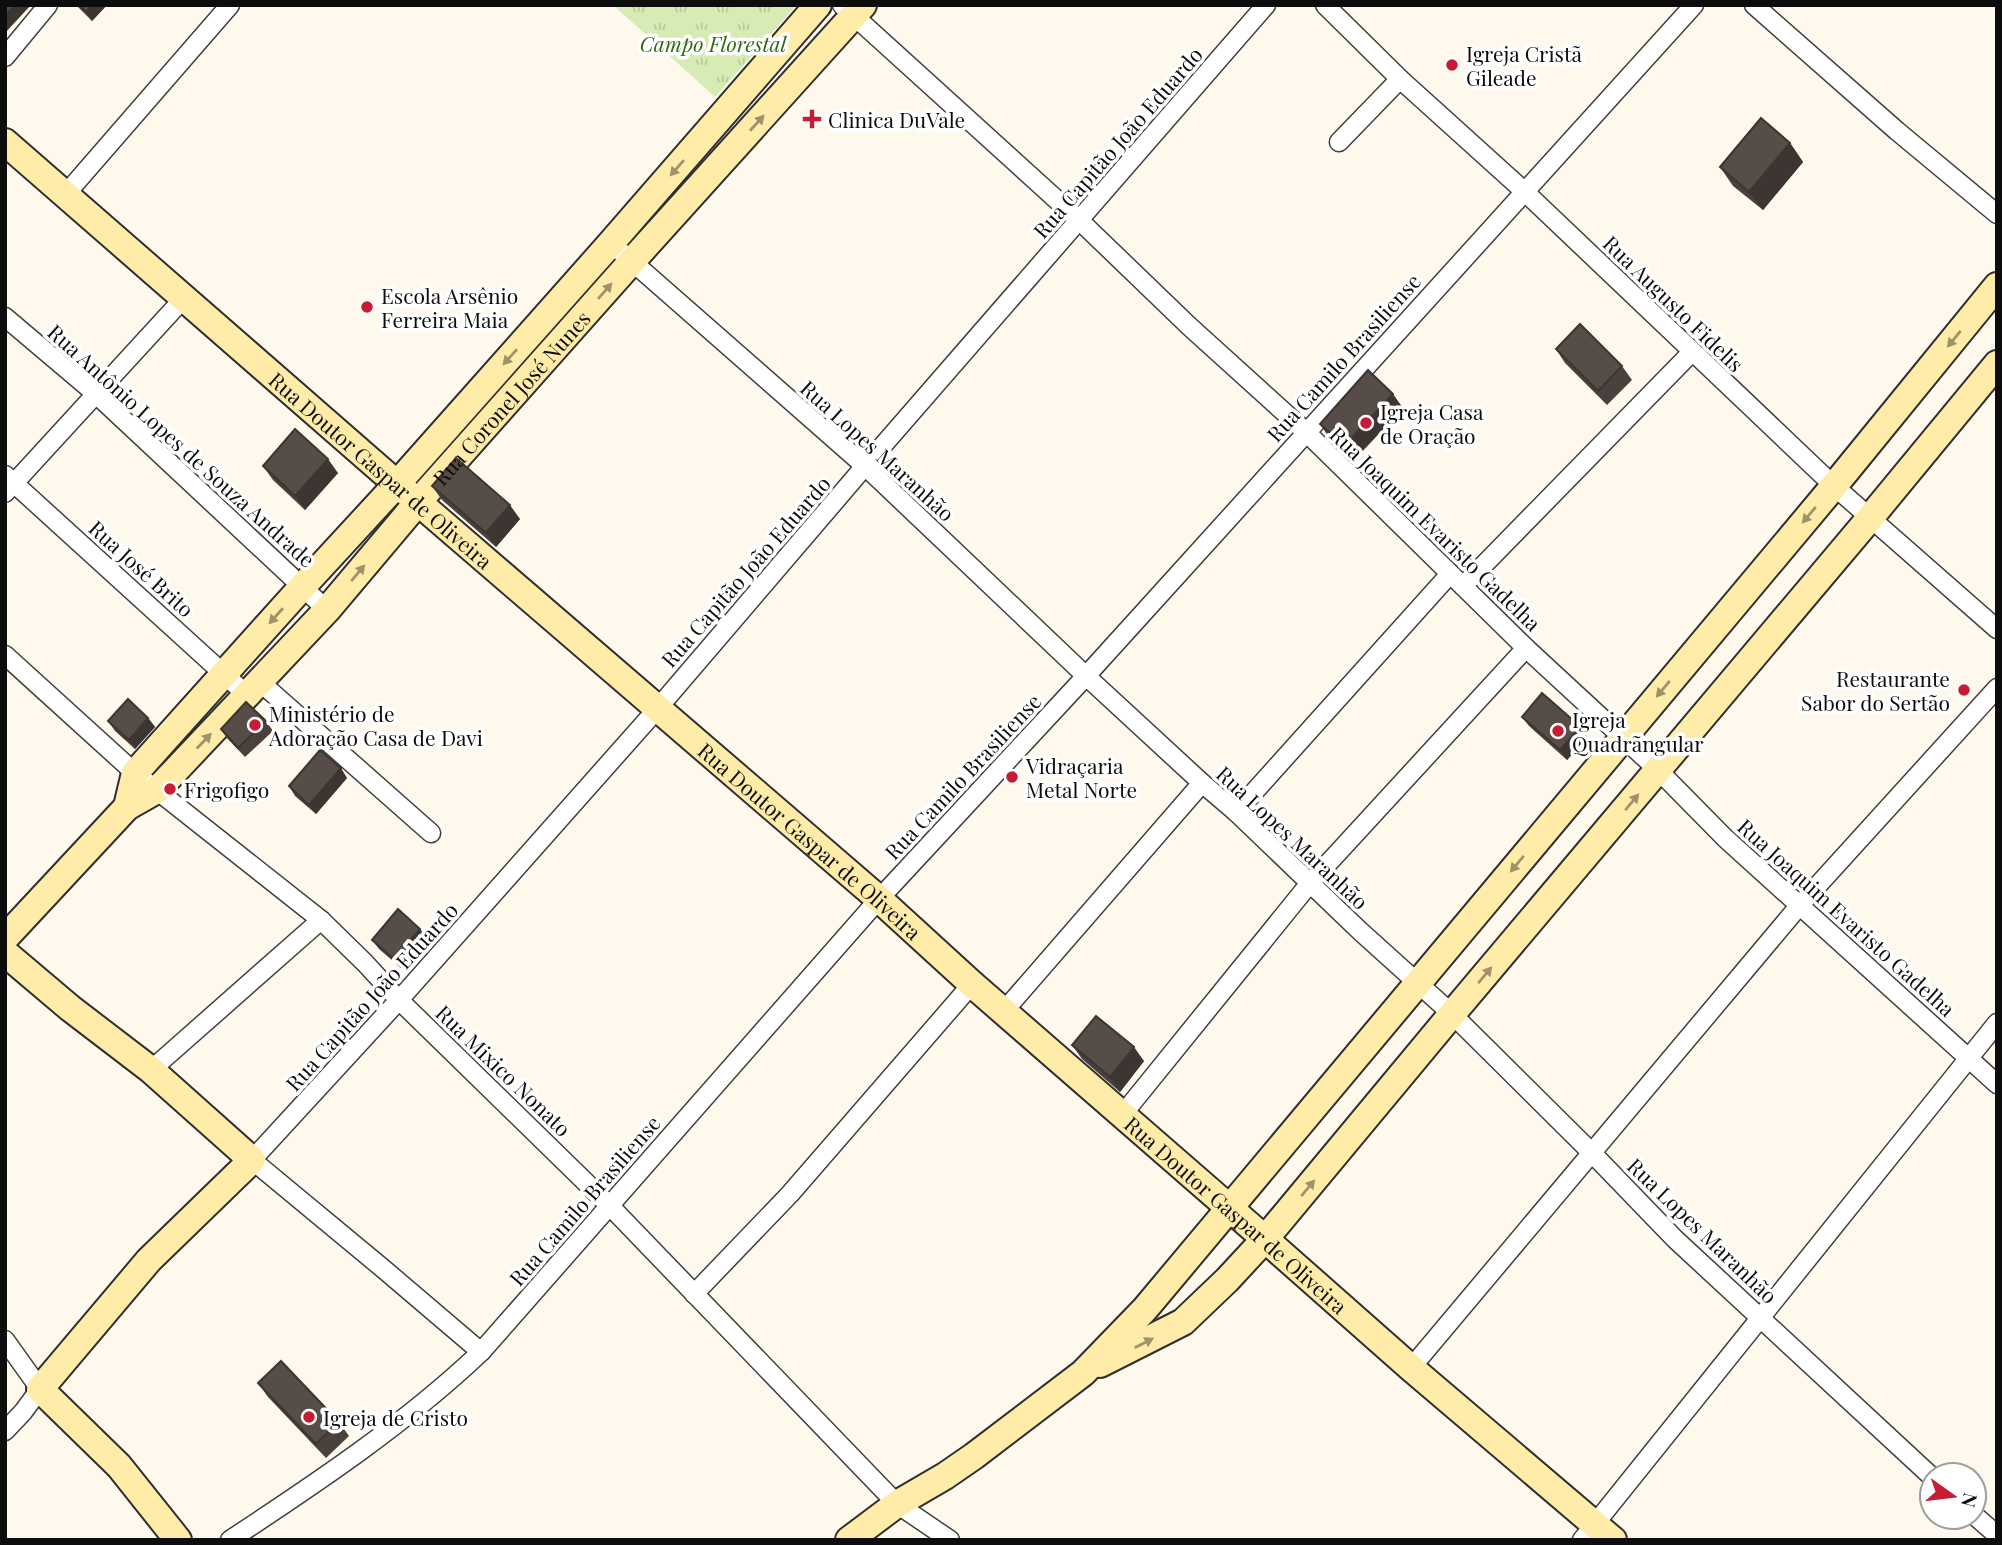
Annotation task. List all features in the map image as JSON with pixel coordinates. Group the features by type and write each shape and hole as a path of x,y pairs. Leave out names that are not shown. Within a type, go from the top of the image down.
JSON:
{"street":[{"path":"5,57 48,5"},
{"path":"65,195 230,5"},
{"name":"Rua Coronel José Nunes","path":"135,773 397,484 818,5"},
{"name":"Rua Capitão João Eduardo","path":"252,1160 658,708 1266,5"},
{"name":"Rua Augusto Fidelis","path":"1325,5 1400,79 1524,191 1834,486 1997,629"},
{"name":"Rua Camilo Brasiliense","path":"230,1540 406,1418 481,1352 879,899 1086,677 1694,5"},
{"path":"1754,5 1897,131 1997,214"},
{"name":"Rua Coronel José Nunes","path":"127,807 157,790 327,610 418,502 853,9"},
{"name":"Rua Joaquim Evaristo Gadelha","path":"853,9 1189,326 1306,432 1725,838 1997,1084"},
{"path":"1339,142 1400,79"},
{"name":"Rua Doutor Gaspar de Oliveira","path":"5,142 879,899 1596,1534"},
{"name":"Rua Lopes Maranhão","path":"611,243 865,466 1086,677 1418,982 1592,1153 1675,1239 1918,1465"},
{"path":"849,1540 897,1504 974,1456 1083,1373 1145,1309 1834,486 1997,286"},
{"path":"8,484 184,298"},
{"name":"Rua Antônio Lopes de Souza Andrade","path":"5,317 96,394 327,610"},
{"path":"1236,812 1456,580 1692,352"},
{"path":"1083,1373 1183,1322 1265,1239 1997,364"},
{"name":"Rua José Brito","path":"8,484 225,674 254,689 431,833"},
{"path":"1123,1114 1310,883 1526,648"},
{"name":"Rua Mixico Nonato","path":"5,655 135,773 321,920 398,1000 609,1205 897,1504 950,1540"},
{"path":"1411,1368 1799,906 1997,688"},
{"path":"5,938 127,807 135,773"},
{"path":"1004,1011 1202,783"},
{"path":"151,1070 321,920"},
{"path":"5,953 70,1008 151,1070 252,1160 481,1352"},
{"path":"694,1294 790,1194 972,984"},
{"path":"1596,1534 1759,1317 1997,1023"},
{"path":"5,1431 149,1260 252,1160"},
{"path":"5,1340 40,1389 119,1466 178,1540"}],"green space":[{"name":"Campo Florestal","path":"613,5 797,5 715,97"}],"building":[{"path":"5,5 15,5 5,16"},
{"path":"79,5 92,5 86,12"},
{"path":"1761,118 1790,143 1749,192 1720,167"},
{"path":"1580,324 1622,366 1598,391 1556,349"},
{"path":"1368,370 1393,394 1344,446 1320,424"},
{"path":"295,429 328,459 295,496 263,466"},
{"path":"456,458 510,505 486,533 432,486"},
{"name":"Igreja Quadrãngular","path":"1542,693 1581,727 1560,750 1522,717"},
{"path":"128,699 148,718 129,740 108,721"},
{"path":"246,702 266,721 238,748 221,729"},
{"path":"320,750 341,768 309,805 289,786"},
{"path":"398,909 420,929 394,959 372,940"},
{"path":"1096,1016 1134,1047 1110,1077 1072,1045"},
{"name":"Igreja de Cristo","path":"281,1361 339,1422 316,1444 258,1383"}],"place":[{"name":"Igreja Cristã Gileade","path":"1452,65"},
{"name":"Clinica DuVale","path":"812,119"},
{"name":"Escola Arsênio Ferreira Maia","path":"367,307"},
{"name":"Igreja Casa de Oração","path":"1366,423"},
{"name":"Restaurante Sabor do Sertão","path":"1964,690"},
{"name":"Ministério de Adoração Casa de Davi","path":"255,725"},
{"name":"Igreja Quadrãngular","path":"1558,731"},
{"name":"Vidraçaria Metal Norte","path":"1012,777"},
{"name":"Frigofigo","path":"170,789"},
{"name":"Igreja de Cristo","path":"309,1417"}]}
